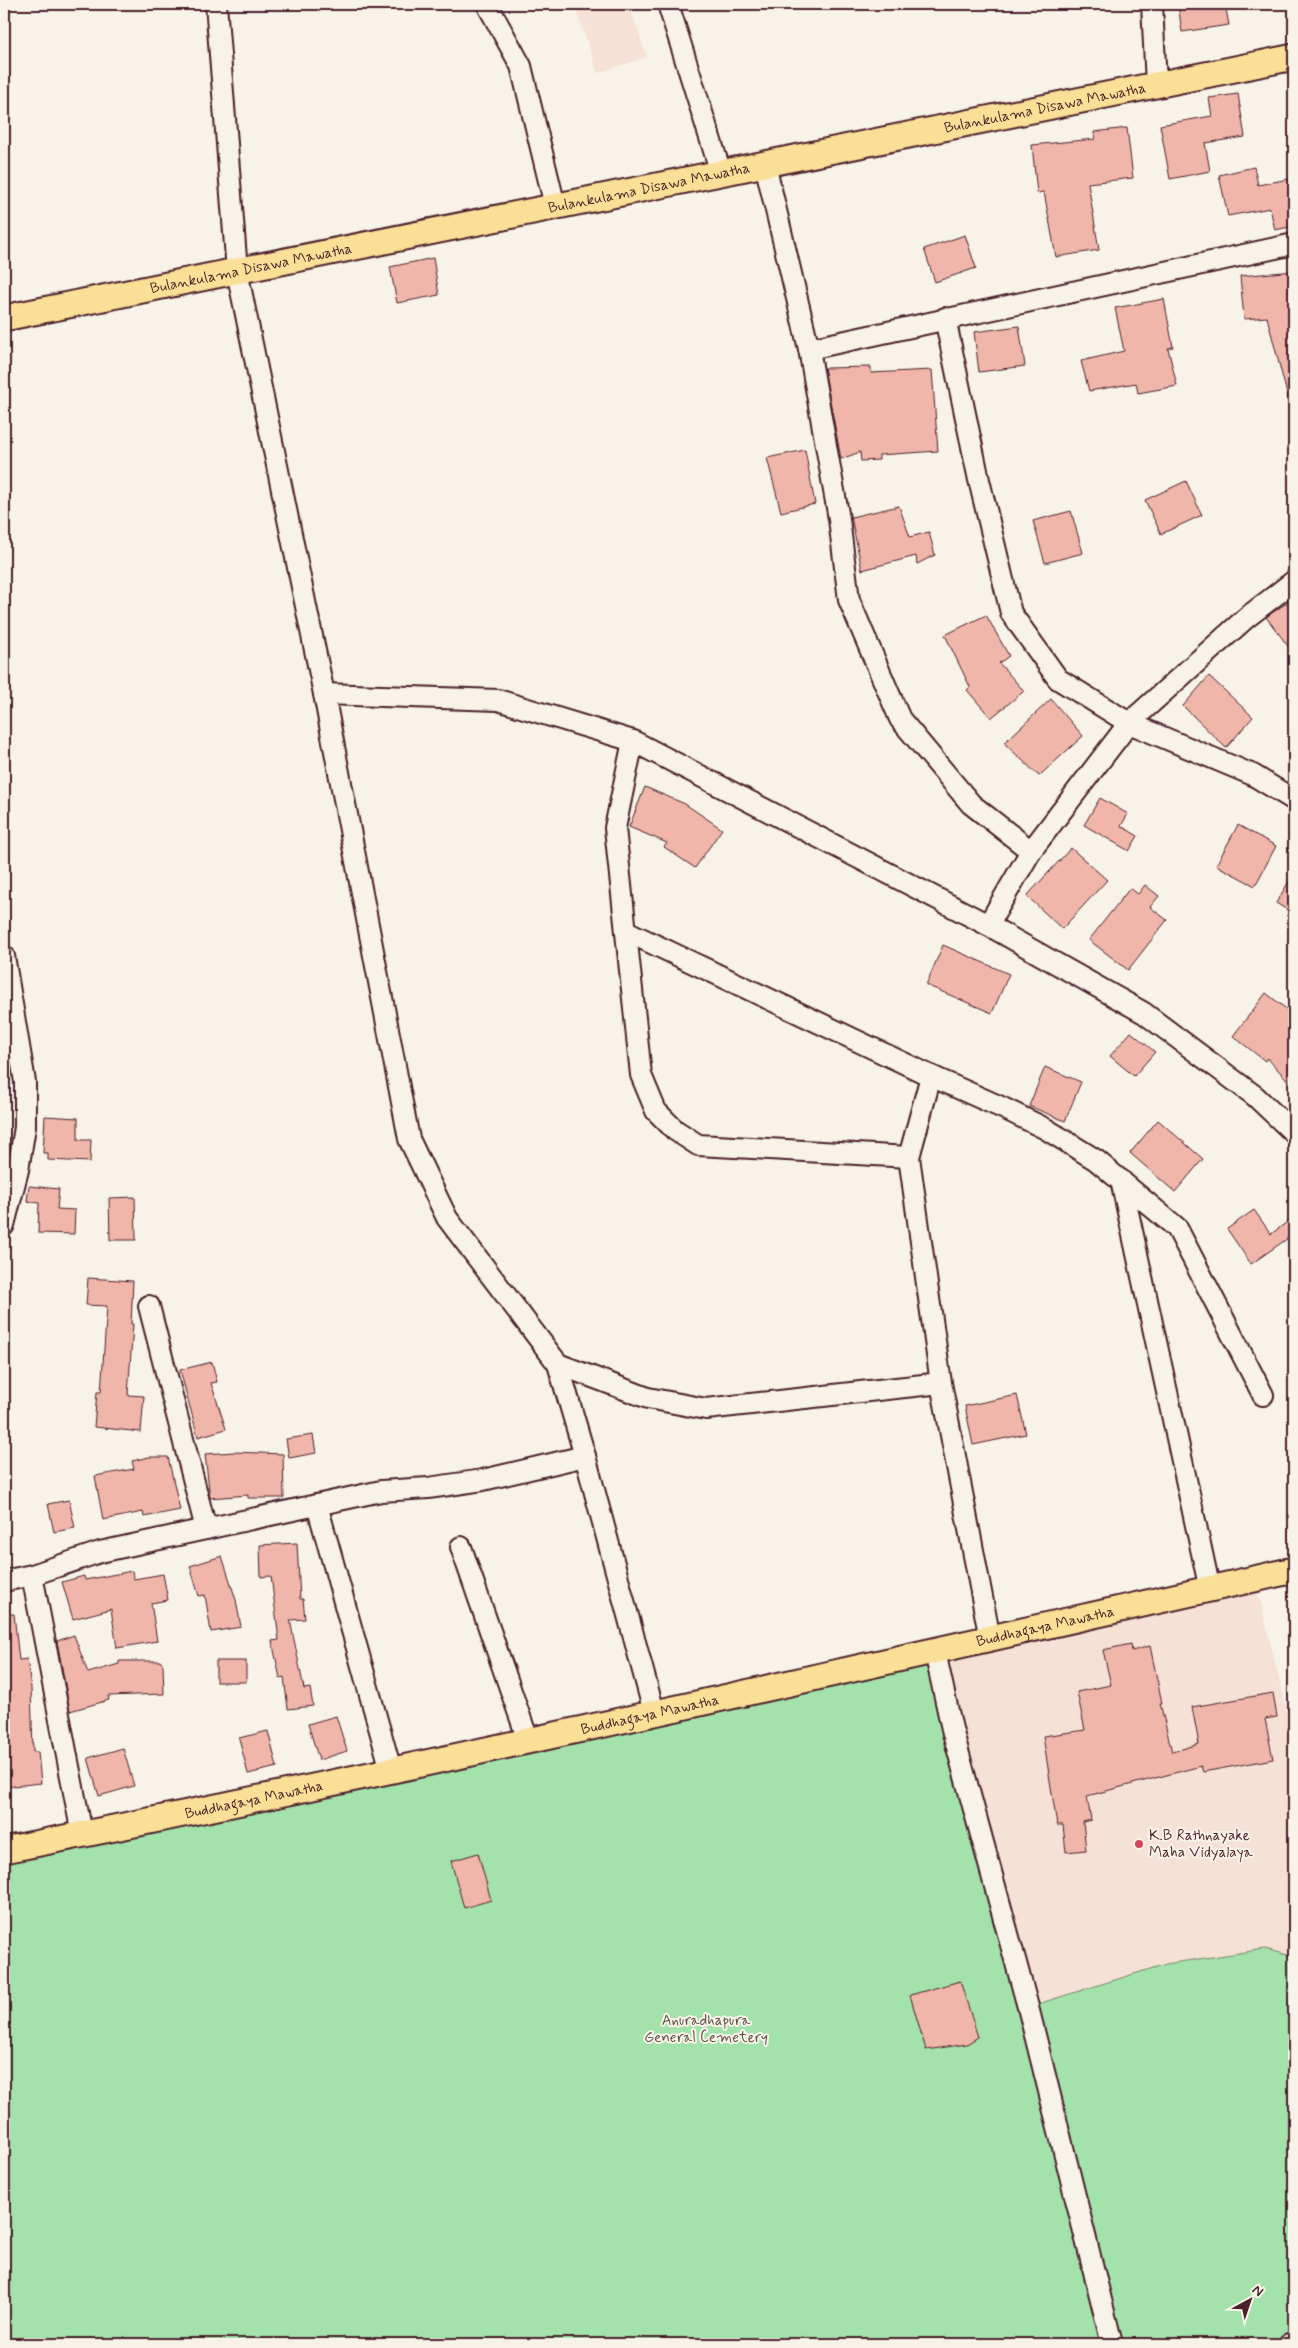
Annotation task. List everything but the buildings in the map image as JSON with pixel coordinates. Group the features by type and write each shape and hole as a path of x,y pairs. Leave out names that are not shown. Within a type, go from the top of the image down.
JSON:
{"main road":[{"name":"Bulankulama Disawa Mawatha","path":"4,318 1294,57"},
{"name":"Buddhagaya Mawatha","path":"4,1850 391,1770 935,1652 1294,1570"}],"street":[{"path":"216,4 238,271 324,694 409,1139 447,1218 558,1364 585,1456 654,1712"},
{"path":"487,4 521,66 555,206"},
{"path":"668,4 721,173"},
{"path":"1152,4 1156,85"},
{"path":"765,164 808,349 839,519 849,600 900,719 971,804 1031,851"},
{"path":"808,349 1294,244"},
{"path":"945,318 979,480 1011,613 1058,679 1129,723 1253,775 1294,800"},
{"path":"988,926 1031,851 1129,723 1246,618 1294,581"},
{"path":"324,694 498,700 633,741 988,926 1144,1014 1255,1096 1294,1133"},
{"path":"633,741 615,828 641,1075 656,1111 675,1130 698,1145 909,1157"},
{"path":"626,932 1046,1129 1096,1160 1177,1228 1263,1395"},
{"path":"4,956 9,1027 25,1082 26,1127 18,1170 4,1226"},
{"path":"931,1076 909,1157 940,1383 990,1639"},
{"path":"1121,1180 1210,1590"},
{"path":"149,1306 206,1529"},
{"path":"558,1364 648,1398 706,1409 940,1383"},
{"path":"4,1581 32,1575 100,1552 380,1491 428,1488 483,1480 585,1456"},
{"path":"318,1505 391,1770"},
{"path":"461,1547 528,1740"},
{"path":"32,1575 82,1834"},
{"path":"935,1652 952,1729 1028,2007 1112,2344"},
{"path":"1289,2344 1294,2343"}],"shaded area":[{"path":"574,4 629,4 647,57 598,73"},
{"name":"K.B Rathnayake Maha Vidyalaya","path":"1255,1579 1294,1740 1294,1957 1265,1949 1166,1964 1028,2007 935,1652"}],"green space":[{"name":"Anuradhapura General Cemetery","path":"935,1652 1028,2007 1166,1964 1265,1949 1294,1957 1294,2344 4,2344 4,1850"}],"place":[{"name":"K.B Rathnayake Maha Vidyalaya","path":"1139,1844"}]}
